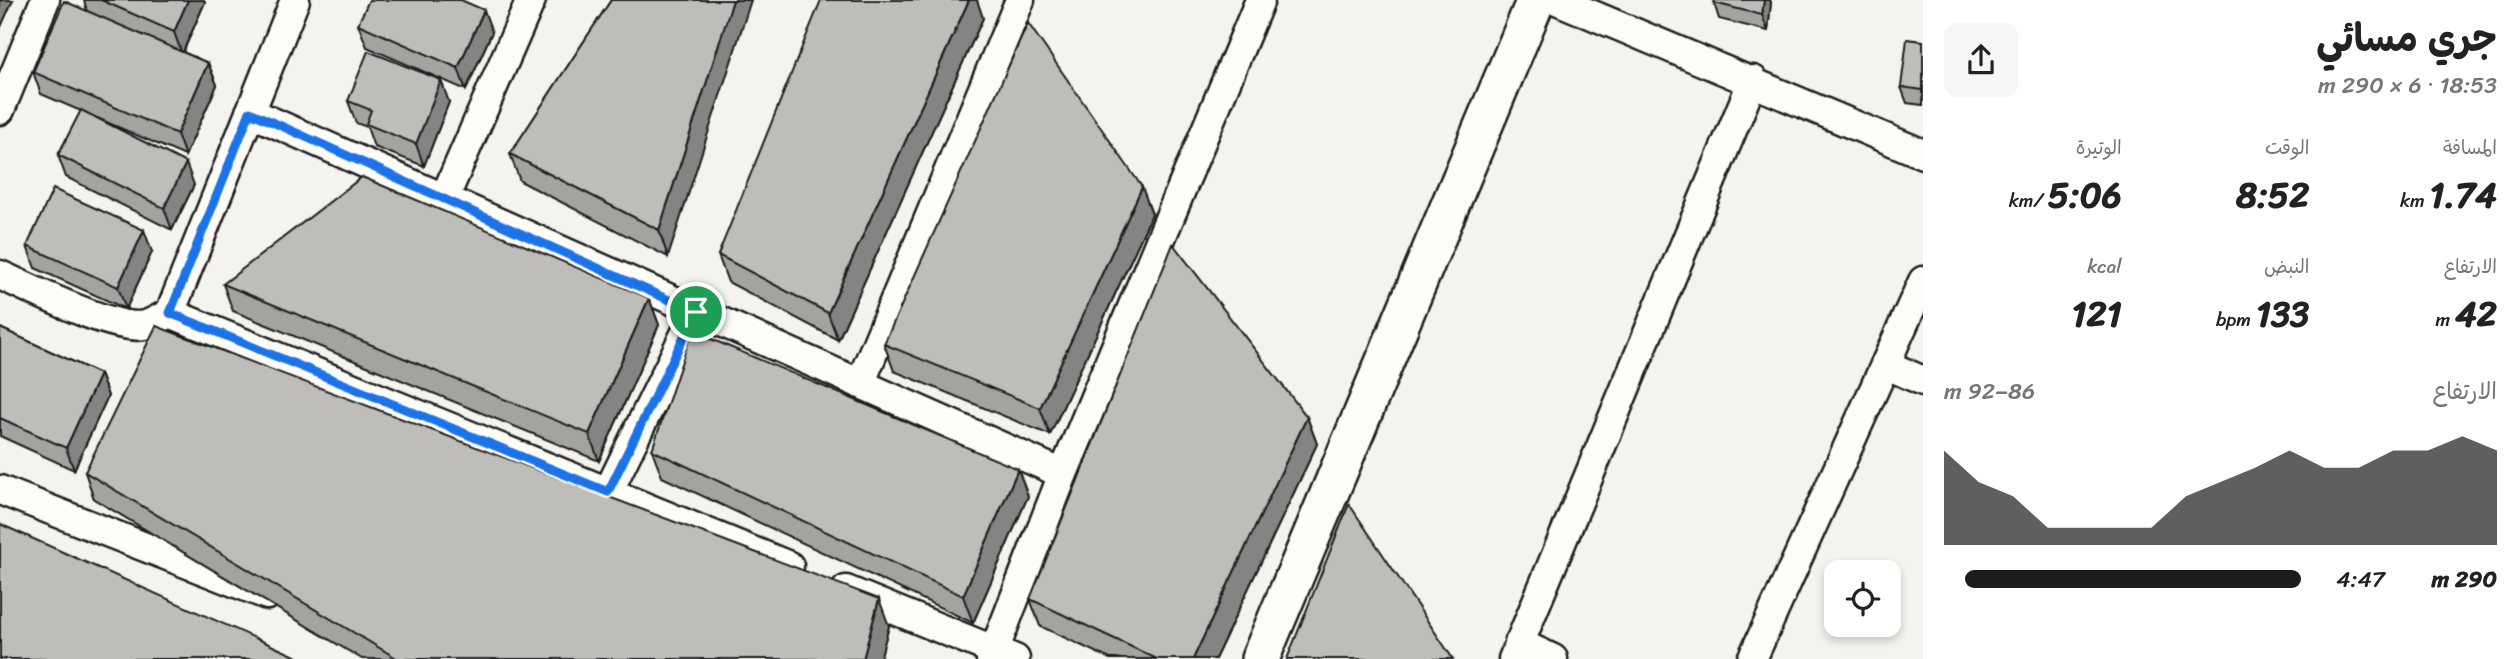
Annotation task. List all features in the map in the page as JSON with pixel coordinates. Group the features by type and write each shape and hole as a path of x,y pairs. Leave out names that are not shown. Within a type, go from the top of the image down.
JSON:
{"street":[{"path":"0,110 45,0"},
{"path":"0,275 92,314 130,325 144,325 170,313 295,0"},
{"path":"444,199 531,0"},
{"path":"860,384 1020,0"},
{"path":"170,313 820,579 1000,656 1063,474 1260,0"},
{"path":"1260,659 1536,0"},
{"path":"1557,0 1753,80 1923,154"},
{"path":"1553,659 1516,651 1753,80"},
{"path":"250,112 1063,474"},
{"path":"1752,659 1923,281"},
{"path":"608,492 696,312"},
{"path":"1885,364 1923,380"},
{"path":"0,490 286,603"}],"building":[{"path":"101,0 188,0 174,32"},
{"path":"369,0 461,0 484,10 458,68 358,24"},
{"path":"611,0 733,0 659,230 510,154"},
{"path":"821,0 969,0 828,313 718,255"},
{"path":"1715,0 1764,0 1762,15 1714,3"},
{"path":"64,1 208,63 177,134 33,72"},
{"path":"1028,23 1142,187 1040,408 884,344"},
{"path":"1907,39 1923,41 1923,90 1901,87"},
{"path":"368,51 441,80 416,144 366,124 371,110 348,101"},
{"path":"81,110 186,163 164,208 58,155"},
{"path":"362,177 649,298 589,434 223,284"},
{"path":"53,189 144,230 118,287 27,246"},
{"path":"1173,244 1307,417 1193,659 1157,659 1030,599"},
{"path":"156,326 879,599 863,659 398,659 85,472"},
{"path":"0,328 100,374 66,448 0,418"},
{"path":"692,331 1018,469 963,596 652,450"},
{"path":"1349,504 1453,659 1287,659"},
{"path":"0,524 302,659 0,659"}],"route":[{"path":"250,112 696,312 608,492 170,313 250,112"}]}
